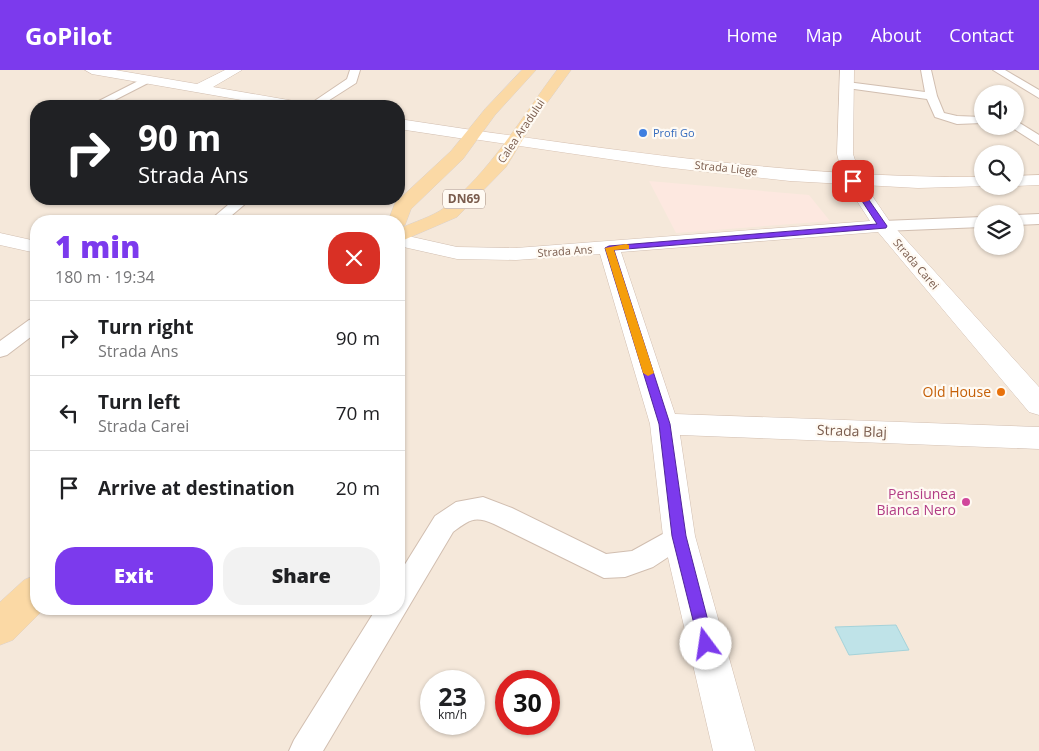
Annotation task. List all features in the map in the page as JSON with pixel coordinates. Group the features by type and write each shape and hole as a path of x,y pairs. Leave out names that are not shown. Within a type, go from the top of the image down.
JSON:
{"main road":[{"name":"DN69","path":"405,204 457,154 529,70"},
{"name":"Calea Aradului","path":"405,235 450,213 500,162 564,70"},
{"path":"0,627 30,598"}],"street":[{"path":"92,70 264,100"},
{"path":"198,89 235,70"},
{"name":"Strada Carei","path":"847,77 845,154 853,181 883,226 1039,406"},
{"name":"Strada Liege","path":"405,125 472,136 652,160 853,181 922,184 974,182"},
{"path":"1024,181 1039,180"},
{"name":"Strada Ans","path":"405,240 456,253 482,255 609,248 883,226"},
{"path":"0,239 30,246"},
{"path":"609,248 664,424 679,536 734,751"},
{"name":"Strada Blaj","path":"664,424 1039,438"}],"lane":[{"path":"322,100 352,81 355,70"},
{"path":"926,70 931,96 939,115 946,119 974,120"},
{"path":"998,70 1039,95"},
{"path":"847,77 931,96"},
{"path":"108,100 146,80"},
{"path":"1024,130 1039,141"},
{"path":"224,215 236,205"},
{"path":"1024,220 1039,219"},
{"path":"883,226 974,222"},
{"path":"0,350 30,328"},
{"path":"405,588 444,524 465,510 483,508 503,516 604,566 622,568 643,559 679,536"},
{"path":"305,751 388,615"}],"shaded area":[{"path":"0,70 1039,70 1039,751 0,751"},
{"path":"649,181 809,195 830,221 676,233"}],"water":[{"path":"896,625 909,650 849,655 835,627"}],"slow traffic":[{"path":"626,247 609,248 648,373"}],"place":[{"name":"Profi Go","path":"643,133"},
{"name":"Old House","path":"1001,392"},
{"name":"Pensiunea Bianca Nero","path":"966,502"}],"route":[{"path":"706,644 679,536 664,424 609,248 883,226 853,181"}]}
